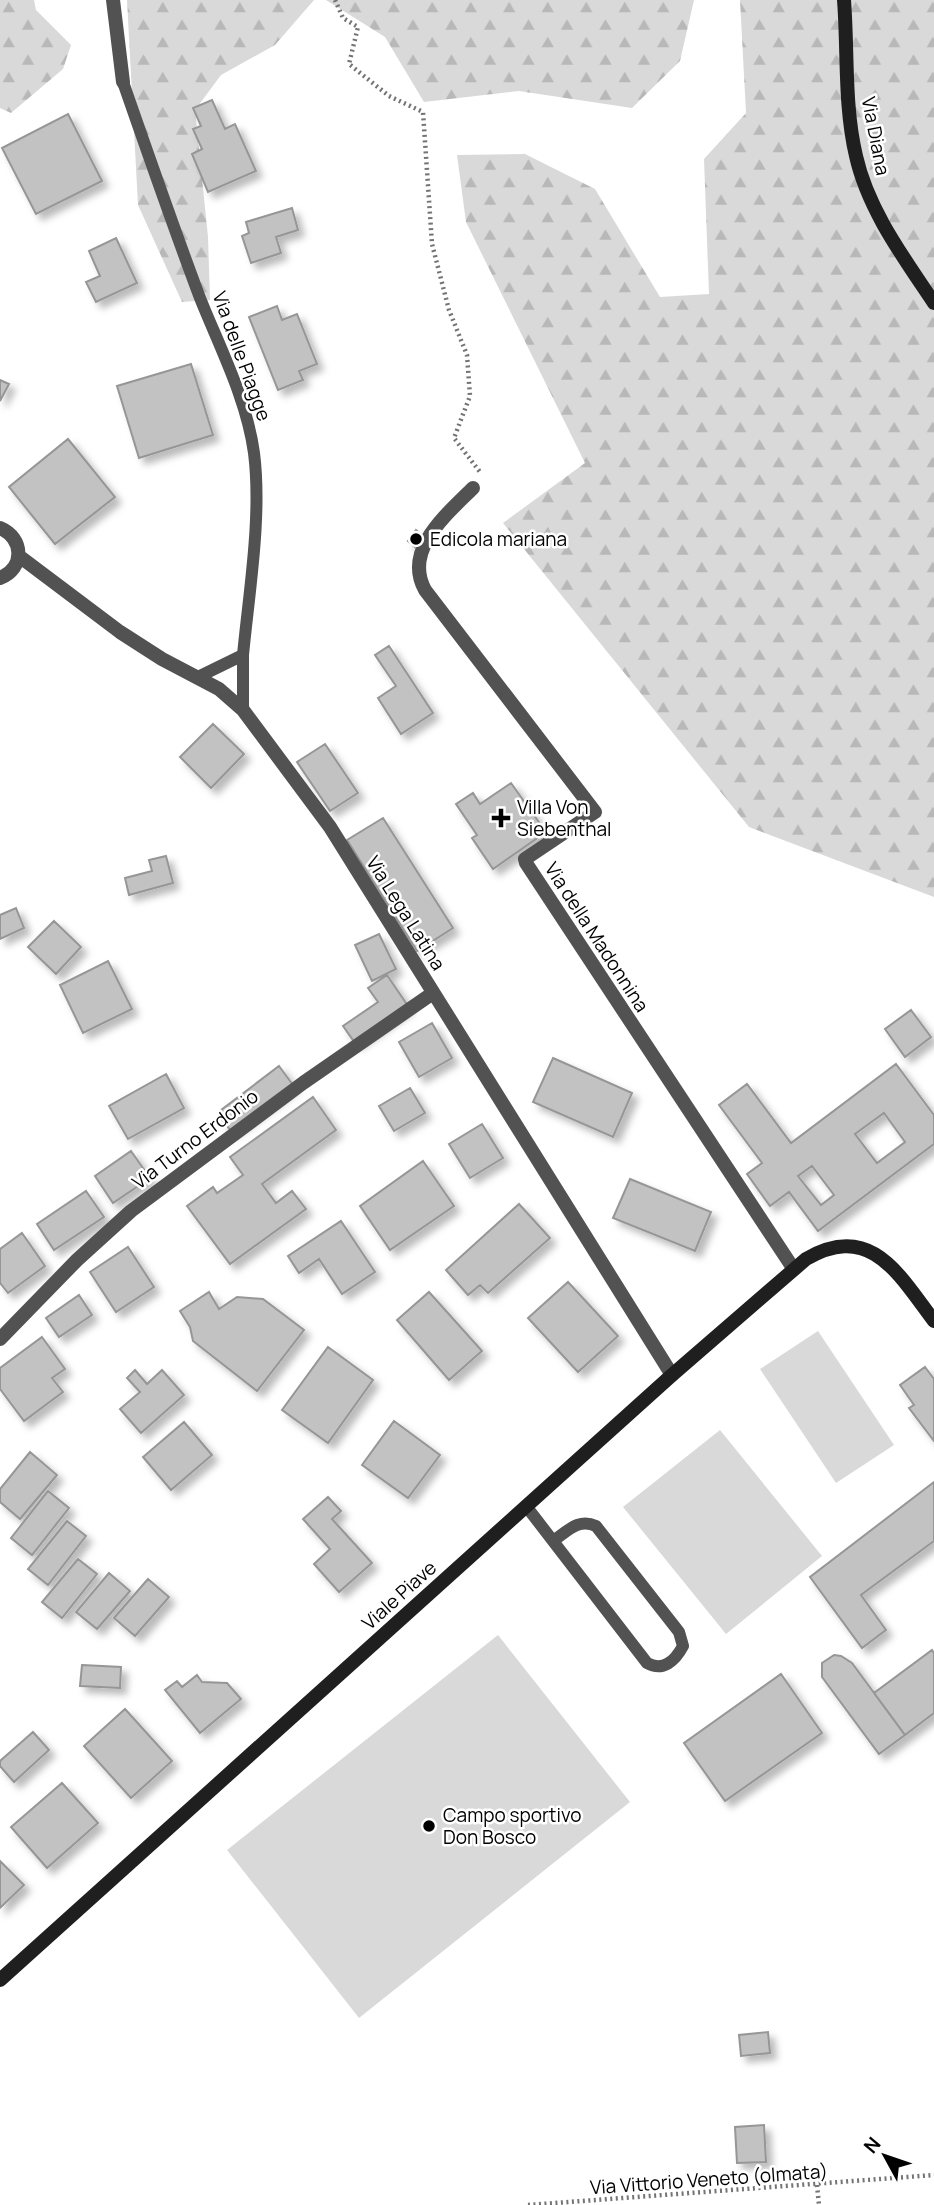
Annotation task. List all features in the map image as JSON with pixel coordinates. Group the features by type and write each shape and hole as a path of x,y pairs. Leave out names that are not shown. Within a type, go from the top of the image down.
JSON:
{"street":[{"path":"113,0 123,82"},
{"name":"Via Diana","path":"844,0 850,116 860,169 870,197 934,303"},
{"name":"Via della Madonnina","path":"473,488 443,519 421,550 418,570 425,590 595,812 525,859 526,863 793,1268"},
{"path":"0,528 15,539 19,556 13,570 0,578"},
{"name":"Via Lega Latina","path":"19,556 120,632 224,692 243,710 330,827 672,1375"},
{"name":"Via Turno Erdonio","path":"0,1339 84,1253 131,1211 303,1083 433,993"},
{"name":"Viale Piave","path":"0,1980 793,1268 817,1252 829,1248 853,1246 876,1252 899,1275 934,1321"}],"lane":[{"name":"Via delle Piagge","path":"123,82 251,438 256,506 243,655 243,710"},
{"path":"198,677 243,655"},
{"path":"526,1506 647,1663 654,1667 677,1658 683,1646 680,1632 596,1526 584,1522 577,1524 553,1541"}],"path":[{"path":"335,0 343,18 358,27 349,64 389,96 423,112 432,244 449,310 467,355 470,396 454,438 480,471 473,488"},
{"name":"Via Vittorio Veneto (olmata)","path":"528,2205 817,2186 934,2175"},
{"path":"817,2186 819,2205"}],"green space":[{"path":"0,0 34,0 36,10 71,45 63,69 11,113 0,108"},
{"path":"127,0 314,0 275,45 221,75 195,110 208,237 210,300 182,302 138,205"},
{"path":"326,0 694,0 680,61 632,108 519,91 424,102 385,37"},
{"path":"740,0 934,0 934,897 749,827 503,523 585,463 466,222 457,155 525,154 595,189 660,297 709,294 704,159 746,113"},
{"path":"818,1331 894,1445 836,1483 760,1369"},
{"path":"720,1430 822,1556 726,1634 623,1507"},
{"name":"Campo sportivo Don Bosco","path":"498,1635 630,1802 359,2018 227,1850"}],"building":[{"path":"212,100 225,129 235,124 256,171 208,192 192,154 202,149 193,129 201,126 193,108"},
{"path":"68,114 102,181 36,214 2,148"},
{"path":"292,208 298,230 276,237 281,253 251,263 242,236 249,233 246,222"},
{"path":"116,238 137,283 96,302 86,282 100,276 89,251"},
{"path":"277,306 282,320 297,314 317,364 299,371 303,380 278,390 249,317"},
{"path":"191,364 213,435 139,458 117,386"},
{"path":"0,380 9,384 0,401"},
{"path":"68,439 115,497 55,544 9,487"},
{"name":"Edicola mariana","path":"416,530 424,537 415,547 408,541"},
{"path":"389,646 433,713 401,734 378,698 396,686 375,655"},
{"path":"213,724 244,754 211,788 180,757"},
{"path":"325,744 358,793 330,811 297,762"},
{"name":"Villa Von Siebenthal","path":"511,783 546,832 493,869 472,838 477,835 456,804 473,793 480,804"},
{"path":"383,818 453,928 417,951 347,840"},
{"path":"166,856 173,883 129,895 125,878 152,871 149,860"},
{"path":"16,908 24,928 0,939 0,915"},
{"path":"54,921 81,947 56,974 28,947"},
{"path":"379,934 396,969 372,981 355,945"},
{"path":"108,961 132,1009 83,1033 60,985"},
{"path":"387,975 408,1006 355,1043 343,1026 378,1002 368,988"},
{"path":"911,1010 931,1037 905,1057 885,1029"},
{"path":"432,1023 452,1058 419,1077 399,1042"},
{"path":"553,1058 632,1093 613,1137 533,1102"},
{"path":"896,1064 934,1115 934,1144 818,1231 789,1192 770,1206 747,1174 762,1163 719,1105 747,1084 791,1143","holes":["884,1113 905,1142 877,1163 855,1134","812,1166 834,1195 821,1205 798,1176"]},
{"path":"279,1066 293,1085 231,1131 221,1118 224,1115 221,1110"},
{"path":"166,1074 184,1108 128,1139 109,1106"},
{"path":"410,1088 425,1113 394,1131 379,1106"},
{"path":"313,1097 336,1130 262,1184 276,1203 292,1191 306,1209 230,1264 187,1206 213,1187 217,1193 243,1175 230,1157"},
{"path":"482,1124 503,1158 470,1178 449,1144"},
{"path":"131,1151 150,1178 113,1203 95,1176"},
{"path":"423,1161 454,1206 390,1250 360,1206"},
{"path":"630,1179 711,1212 695,1251 613,1218"},
{"path":"86,1191 104,1217 54,1250 37,1224"},
{"path":"519,1204 550,1238 488,1293 480,1285 468,1295 446,1270"},
{"path":"341,1221 375,1272 342,1294 319,1259 299,1273 288,1256"},
{"path":"22,1233 45,1266 8,1293 0,1283 0,1249"},
{"path":"128,1247 154,1287 116,1312 90,1272"},
{"path":"568,1282 618,1336 578,1372 528,1318"},
{"path":"209,1292 219,1309 237,1297 263,1299 304,1330 257,1391 193,1341 190,1327 180,1311"},
{"path":"429,1292 482,1351 449,1380 397,1320"},
{"path":"79,1295 92,1315 59,1337 46,1318"},
{"path":"42,1337 65,1369 52,1378 63,1392 24,1421 0,1389 0,1368"},
{"path":"328,1347 373,1380 328,1443 282,1410"},
{"path":"925,1367 934,1379 934,1441 909,1408 914,1405 900,1385"},
{"path":"135,1370 147,1384 162,1370 184,1395 141,1433 120,1409 140,1392 127,1378"},
{"path":"394,1421 440,1455 408,1498 362,1465"},
{"path":"184,1422 212,1455 171,1490 143,1457"},
{"path":"30,1452 57,1475 20,1519 0,1502 0,1489"},
{"path":"934,1482 934,1541 861,1595 886,1630 862,1648 810,1577"},
{"path":"48,1491 69,1508 32,1555 11,1538"},
{"path":"328,1497 341,1511 332,1519 372,1563 339,1592 314,1564 330,1549 303,1519"},
{"path":"67,1521 86,1536 48,1585 28,1569"},
{"path":"78,1559 97,1574 62,1618 42,1602"},
{"path":"109,1573 130,1591 97,1629 76,1612"},
{"path":"148,1579 169,1597 135,1636 114,1618"},
{"path":"932,1650 934,1713 905,1735 874,1693"},
{"path":"834,1655 852,1663 905,1735 879,1754 822,1677 822,1663"},
{"path":"82,1665 121,1667 120,1688 80,1686"},
{"path":"781,1674 822,1733 725,1801 684,1743"},
{"path":"197,1675 202,1682 227,1683 241,1699 200,1733 165,1690 177,1681 182,1687"},
{"path":"125,1709 172,1761 131,1798 84,1746"},
{"path":"33,1732 49,1750 14,1782 0,1766 0,1761"},
{"path":"62,1783 98,1823 47,1868 11,1827"},
{"path":"0,1861 24,1885 0,1908"},
{"path":"768,2032 770,2053 741,2056 739,2035"},
{"path":"764,2125 766,2162 737,2163 735,2127"}],"place":[{"name":"Edicola mariana","path":"416,539"},
{"name":"Villa Von Siebenthal","path":"501,818"},
{"name":"Campo sportivo Don Bosco","path":"429,1826"}]}
